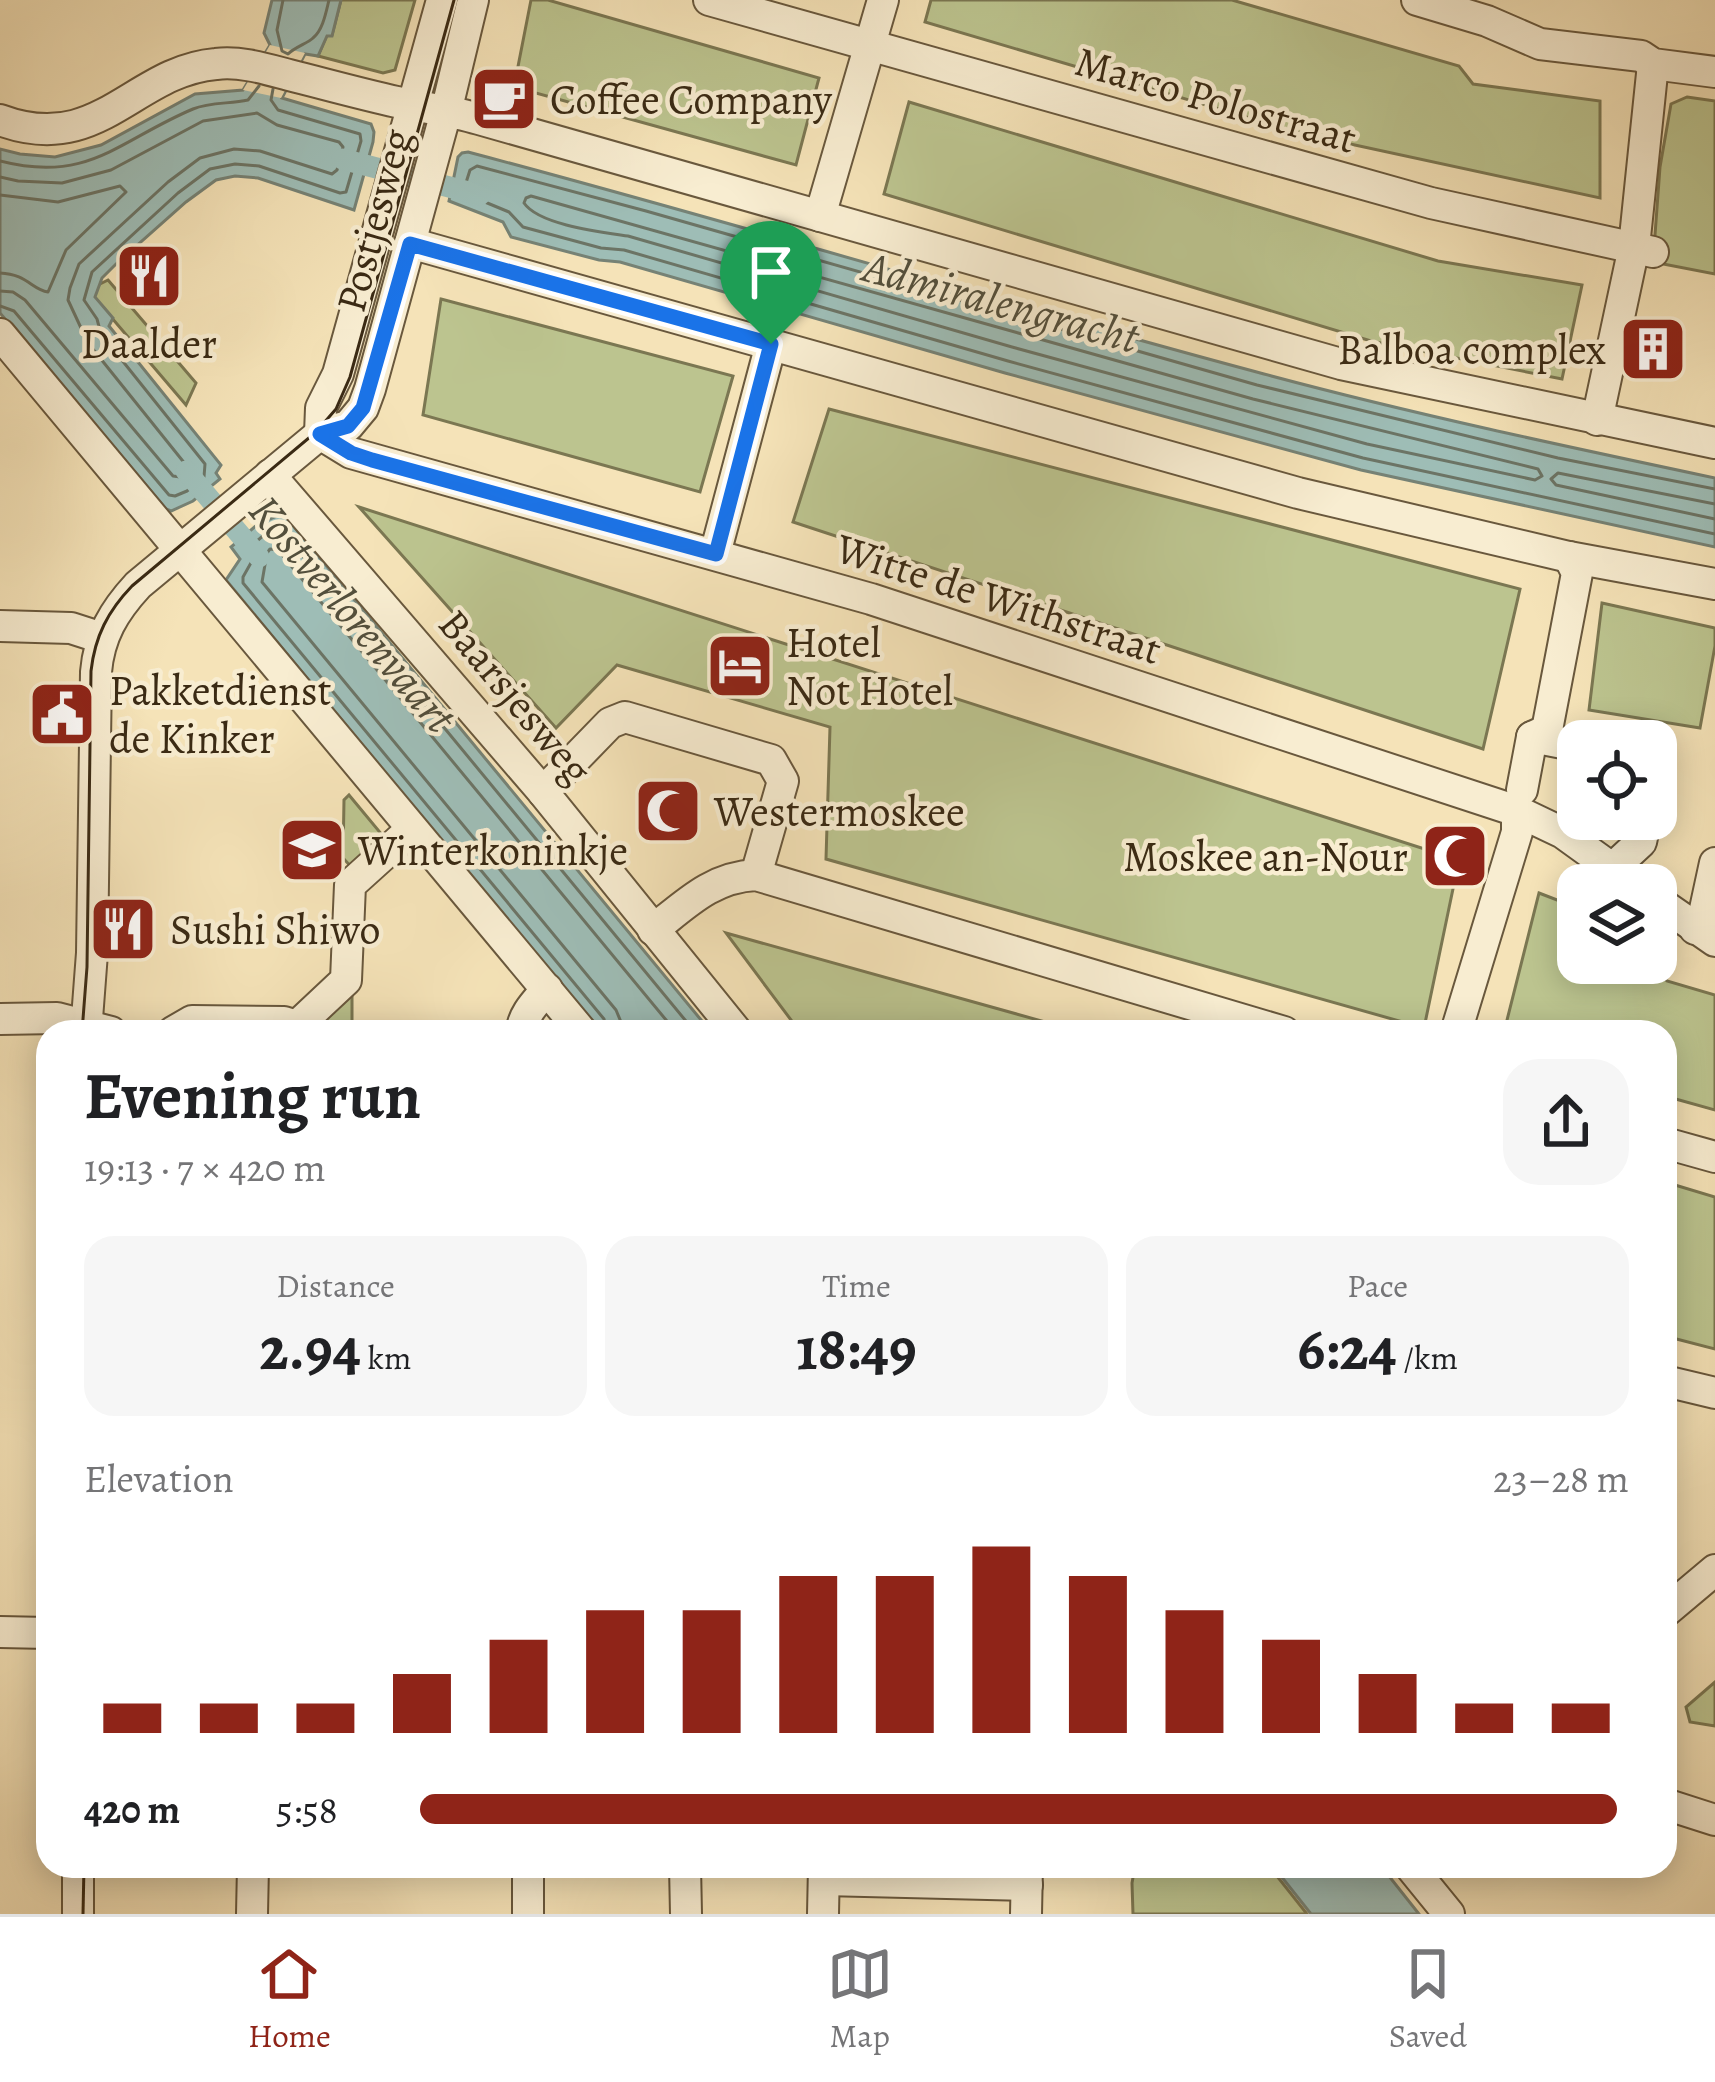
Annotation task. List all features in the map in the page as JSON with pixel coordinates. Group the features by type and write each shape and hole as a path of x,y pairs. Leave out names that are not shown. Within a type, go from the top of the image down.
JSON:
{"street":[{"name":"Postjesweg","path":"102,638 124,601 181,550 320,434 348,426 363,408 433,159 427,108 442,0"},
{"name":"Postjesweg","path":"320,434 321,408 338,374 399,150 427,108 472,0"},
{"name":"Marco Polostraat","path":"709,0 1431,203 1644,249"},
{"path":"820,216 884,0"},
{"path":"1417,0 1487,21 1540,44 1641,56 1653,64 1715,72"},
{"path":"1597,420 1644,249 1653,64"},
{"path":"0,120 43,129 75,127 203,65 257,67 502,125 1341,364 1715,443"},
{"path":"410,244 1298,493 1569,556 1715,584"},
{"path":"0,334 572,1020"},
{"path":"716,554 771,344"},
{"name":"Witte de Withstraat","path":"320,434 372,460 893,606 1519,800 1606,864"},
{"name":"Baarsjesweg","path":"270,475 543,792 727,1020"},
{"path":"1460,1020 1517,832 1519,800 1553,741 1547,730 1577,573 1569,556"},
{"path":"0,626 71,628 102,638 96,672 95,1020"},
{"path":"543,792 610,723 625,718 771,760 783,781 756,875"},
{"path":"308,1020 346,980 350,885 412,829"},
{"path":"1705,935 1704,914 1715,863"},
{"path":"653,930 712,885 735,876 756,875 1244,1020"},
{"path":"1677,915 1705,935"},
{"path":"525,1020 547,989"},
{"path":"0,1019 63,1020"},
{"path":"1677,1146 1715,1157"},
{"path":"1677,1384 1715,1393"},
{"path":"1677,1602 1715,1570"},
{"path":"0,1632 36,1633"},
{"path":"1677,1808 1715,1820"},
{"path":"77,1914 78,1878"},
{"path":"252,1914 253,1878"},
{"path":"528,1878 528,1914"},
{"path":"685,1878 686,1914"},
{"path":"823,1914 824,1878"},
{"path":"892,1878 1027,1888"},
{"path":"1420,1878 1449,1914"}],"green space":[{"path":"341,0 415,0 395,70 383,73 318,56 327,35 332,35"},
{"path":"531,0 548,0 819,78 796,165 514,87"},
{"path":"931,0 1232,0 1459,66 1473,84 1600,101 1600,198 1304,134 925,22"},
{"path":"1687,97 1715,101 1715,274 1653,262 1660,167 1671,104"},
{"path":"909,102 1438,261 1582,285 1562,379 1371,341 884,194"},
{"path":"108,280 196,383 186,405 88,290"},
{"path":"441,299 733,376 700,492 423,415"},
{"path":"829,409 1520,589 1483,749 793,522"},
{"path":"359,507 1459,860 1426,1020 1396,1020 826,859 830,727 617,665 556,728"},
{"path":"1602,603 1715,628 1700,728 1677,724 1677,720 1589,710"},
{"path":"349,795 388,842 355,871 343,858 344,800"},
{"path":"1539,893 1557,900 1557,984 1677,984 1715,995 1715,1110 1677,1099 1677,1020 1507,1020"},
{"path":"726,933 1038,1020 791,1020"},
{"path":"352,985 352,1020 318,1020"},
{"path":"1677,1186 1715,1197 1715,1349 1677,1339"},
{"path":"1715,1682 1715,1726 1690,1722 1686,1707"},
{"path":"1133,1878 1278,1878 1307,1914 1133,1914"}],"water":[{"path":"272,0 341,0 332,36 327,36 318,56 305,54 282,98 371,124 373,142 354,210 258,178 216,180 102,278 95,297 113,318 109,326 221,465 216,473 220,479 193,501 171,511 0,313 0,149 55,157 101,145 195,94 243,90 270,45 264,33"},
{"path":"468,152 1320,389 1715,478 1715,547 1361,470 620,262 511,237 503,222 449,201 458,157"},
{"path":"279,515 286,517 701,1020 589,1020 226,580 240,559 231,547 258,524"},
{"path":"1282,1878 1390,1878 1419,1914 1311,1914"}],"pier":[{"path":"270,45 305,53 281,98 243,90"}],"waterway":[{"name":"Admiralengracht","path":"342,159 480,195"},
{"name":"Kostverlorenvaart","path":"186,471 259,557"}],"tram line":[{"path":"83,1020 91,671 99,635 132,586 316,432 336,409 350,377 454,0"},
{"path":"83,1914 84,1878"}],"place":[{"name":"Coffee Company","path":"504,99"},
{"name":"Daalder","path":"149,276"},
{"name":"Balboa complex","path":"1653,349"},
{"name":"Hotel Not Hotel","path":"740,666"},
{"name":"Pakketdienst de Kinker","path":"62,714"},
{"name":"Westermoskee","path":"668,811"},
{"name":"Winterkoninkje","path":"312,850"},
{"name":"Moskee an-Nour","path":"1455,856"},
{"name":"Sushi Shiwo","path":"123,929"}],"route":[{"path":"410,244 771,344 716,554 372,460 320,434 348,426 363,408 410,244"}]}
